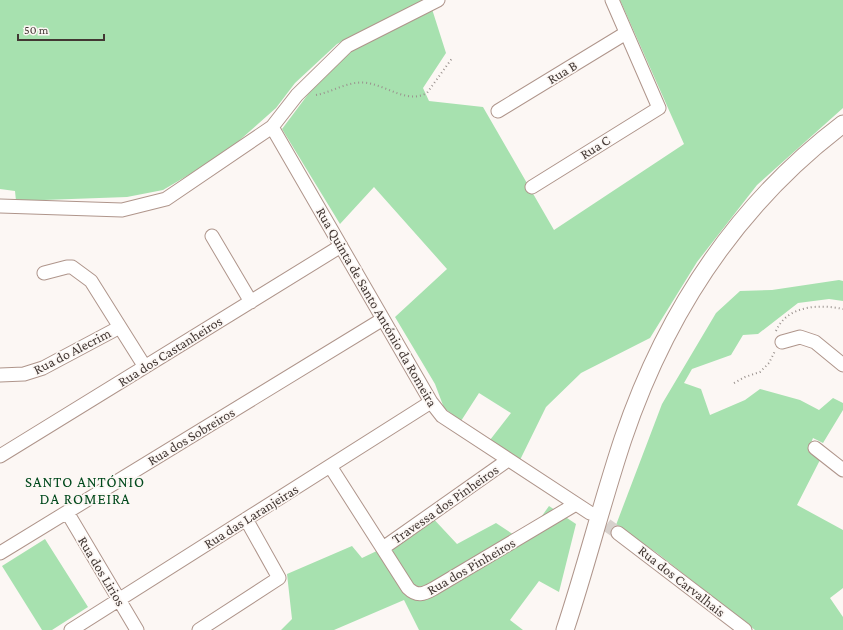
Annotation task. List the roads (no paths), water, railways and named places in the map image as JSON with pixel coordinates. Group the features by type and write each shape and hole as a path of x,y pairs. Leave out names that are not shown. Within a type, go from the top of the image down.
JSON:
{"main road":[{"path":"565,630 624,438 640,394 664,339 712,258 744,217 781,177 818,143 843,124"},
{"path":"574,630 628,449 644,403 676,332 696,296 719,261 747,225 778,190 806,163 843,133"}],"street":[{"path":"0,206 122,210 166,199 272,127 299,93 346,46 438,0"},
{"path":"612,0 626,33"},
{"name":"Rua C","path":"532,187 659,108 626,33"},
{"name":"Rua B","path":"498,111 626,33"},
{"name":"Rua Quinta de Santo António da Romeira","path":"272,127 431,402 442,416 590,513"},
{"path":"212,236 251,302"},
{"name":"Rua dos Castanheiros","path":"0,456 341,246"},
{"path":"44,272 67,266 72,267 91,281 145,367"},
{"name":"Rua dos Sobreiros","path":"0,553 383,319"},
{"name":"Rua do Alecrim","path":"0,375 24,374 43,368 120,327"},
{"path":"782,342 800,337 815,342 843,365"},
{"name":"Rua das Laranjeiras","path":"71,630 431,402"},
{"path":"815,448 843,470"},
{"name":"Travessa dos Pinheiros","path":"383,548 508,460"},
{"name":"Rua dos Pinheiros","path":"330,466 408,588 415,593 424,594 576,504"},
{"name":"Rua dos Lirios","path":"67,512 137,630"},
{"path":"199,630 279,578 246,519"},
{"name":"Rua dos Carvalhais","path":"618,533 745,630"}],"tunnel":[{"path":"591,514 618,533"}],"district":[{"name":"SANTO ANTÓNIO DA ROMEIRA","path":"85,490"}]}
